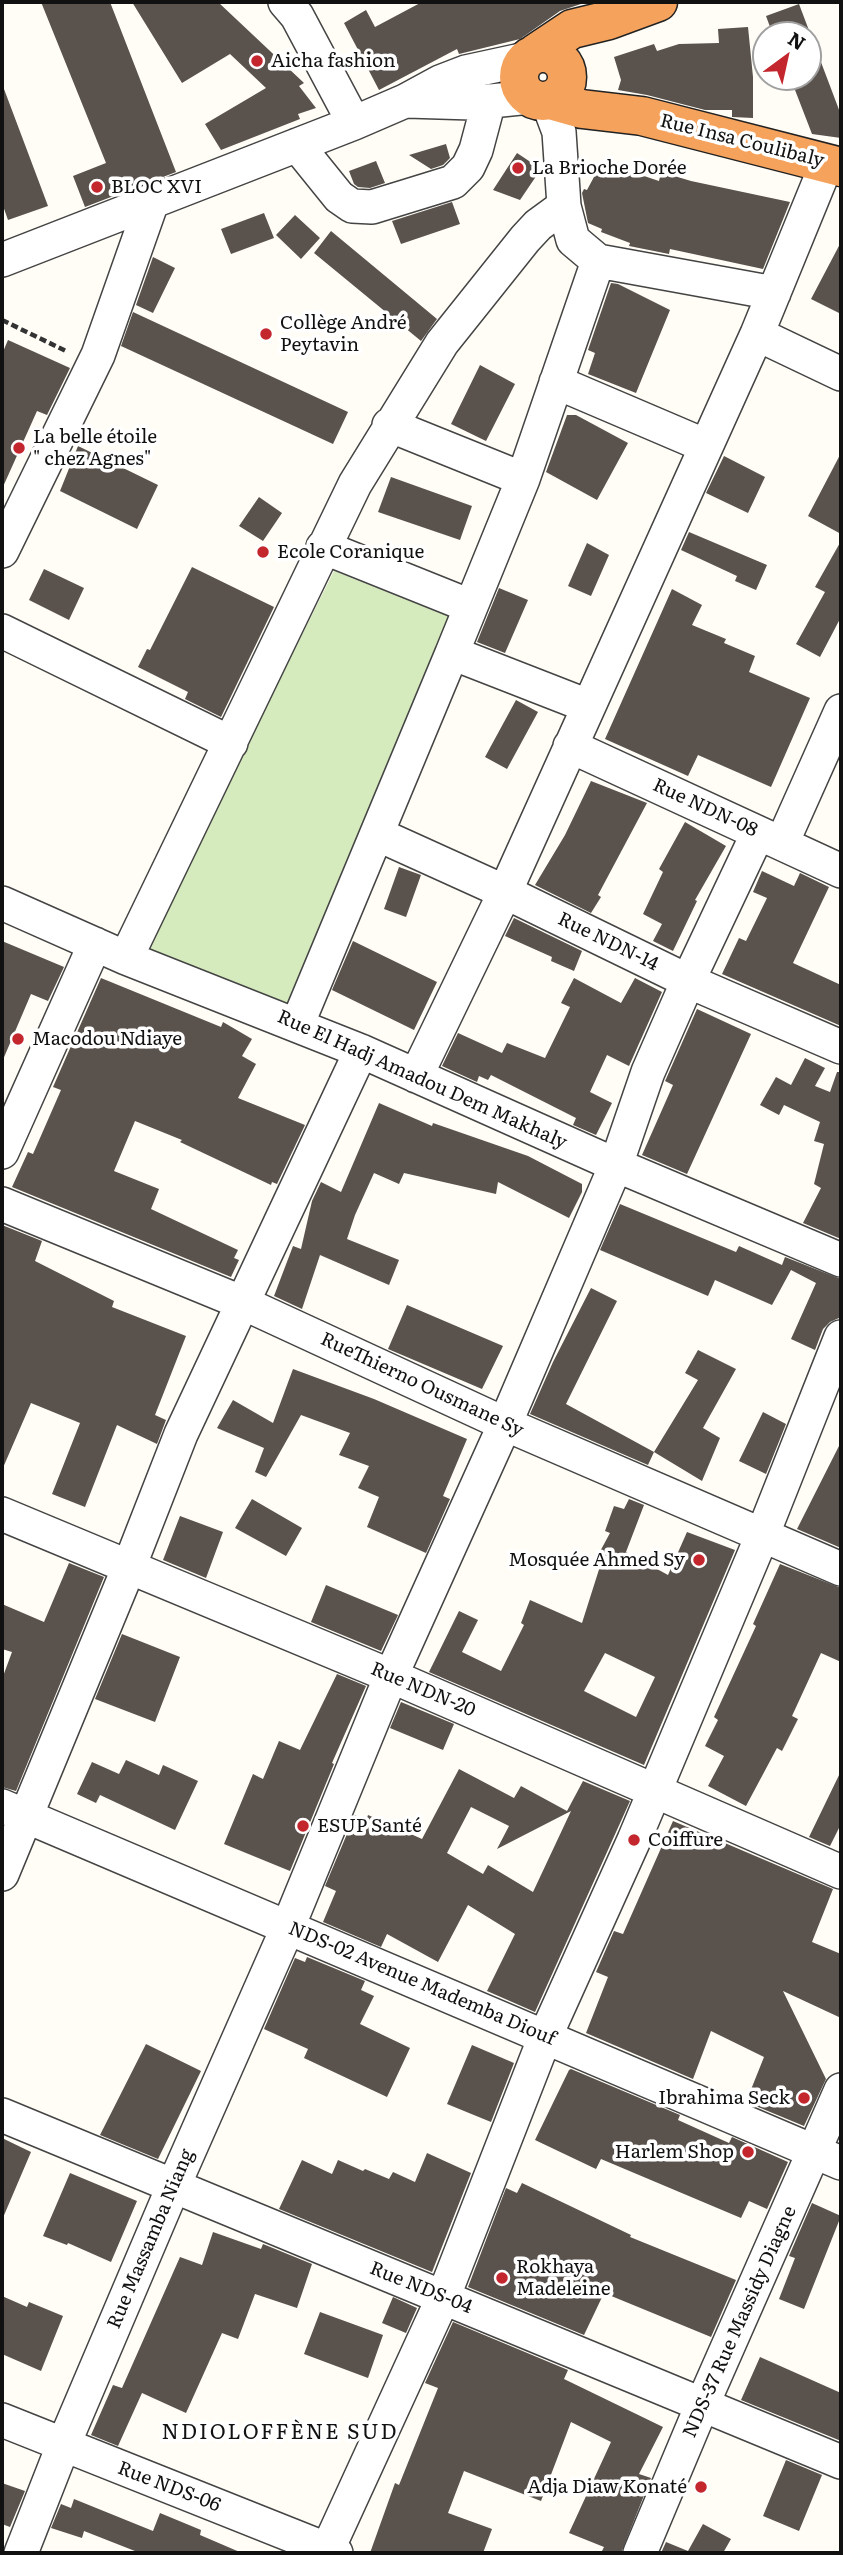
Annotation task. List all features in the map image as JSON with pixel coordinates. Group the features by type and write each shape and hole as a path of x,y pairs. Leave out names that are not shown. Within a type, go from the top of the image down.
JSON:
{"highway":[{"path":"546,79 609,20 658,2"},
{"name":"Rue Insa Coulibaly","path":"546,79 582,109 642,116 834,165"}],"street":[{"path":"285,2 297,16 354,123"},
{"path":"2,260 354,123 466,72 546,79"},
{"path":"405,101 489,101 546,79"},
{"path":"546,79 558,132 564,206 573,240 598,261 774,293"},
{"path":"297,145 339,197 352,206 372,207 453,182 468,167 476,150 489,101"},
{"path":"416,1076 505,892 834,165"},
{"path":"2,551 98,355 153,199"},
{"path":"126,958 323,547 389,425 442,343 499,269 538,225 564,206"},
{"path":"297,1025 523,479 598,261"},
{"path":"757,334 841,374"},
{"path":"556,382 706,446"},
{"path":"389,425 523,479"},
{"path":"323,547 470,606"},
{"path":"2,631 231,743"},
{"path":"452,653 588,706"},
{"name":"Rue Massamba Niang","path":"21,2553 63,2446 288,1927 391,1676 505,1424 616,1165 648,1072 688,981 841,711"},
{"name":"Rue NDN-08","path":"570,746 841,871"},
{"name":"Rue NDN-14","path":"377,834 505,892 688,981 841,1047"},
{"name":"Rue El Hadj Amadou Dem Makhaly","path":"2,903 126,958 361,1051 616,1165 841,1260"},
{"path":"2,1152 95,944"},
{"path":"2,1874 14,1811 129,1567 181,1434 361,1051"},
{"name":"RueThierno Ousmane Sy","path":"2,1203 243,1303 505,1424 841,1569"},
{"path":"330,2552 443,2298 545,2037 655,1789 762,1536 841,1337"},
{"name":"Rue NDN-20","path":"2,1514 391,1676 841,1872"},
{"name":"NDS-02 Avenue Mademba Diouf","path":"14,1811 828,2157"},
{"name":"NDS-37 Rue Massidy Diagne","path":"640,2553 703,2403 828,2157 841,2090"},
{"name":"Rue NDS-04","path":"2,2115 841,2462"},
{"name":"Rue NDS-06","path":"2,2420 330,2552"}],"path":[{"path":"2,320 92,364"}],"green space":[{"path":"334,571 453,618 285,1016 140,958"}],"building":[{"path":"41,2 110,2 176,172 85,207 73,176 106,163"},
{"path":"132,2 218,2 304,83 299,86 316,108 298,114 300,119 221,150 205,124 266,88 230,54 182,83"},
{"path":"422,2 587,2 560,11 520,39 459,54 457,49 379,90 344,23 366,10 375,27"},
{"path":"799,4 805,21 768,21 766,16"},
{"path":"748,27 753,118 732,117 732,110 705,110 618,90 621,80 614,57 654,44 657,51 679,44 719,43 718,29"},
{"path":"822,65 841,115 841,138 812,134 795,91 822,91"},
{"path":"2,89 48,206 8,220 2,203"},
{"path":"446,144 450,158 443,165 431,169 409,155"},
{"path":"517,153 541,169 520,200 493,190"},
{"path":"376,161 385,183 370,188 354,184 349,171"},
{"path":"602,162 659,181 661,172 790,202 763,269 670,249 669,254 629,246 630,243 601,232 602,229 588,223 582,193 584,189 587,190"},
{"path":"452,202 460,224 401,244 392,221"},
{"path":"264,213 274,238 231,254 221,229"},
{"path":"295,215 320,238 301,259 276,235"},
{"path":"331,231 437,319 421,341 314,253"},
{"path":"841,242 841,314 811,299"},
{"path":"153,257 175,268 153,313 136,305"},
{"path":"611,283 670,310 636,393 588,374 595,353 588,350"},
{"path":"133,312 348,412 333,444 121,346"},
{"path":"8,340 70,368 47,415 37,411 2,489 2,354"},
{"path":"480,365 515,384 486,441 451,424"},
{"path":"567,415 576,415 628,443 597,500 546,472"},
{"path":"78,446 158,485 137,529 60,491"},
{"path":"841,453 841,534 808,516"},
{"path":"724,456 765,477 748,513 706,493"},
{"path":"391,477 472,506 460,540 378,512"},
{"path":"259,497 282,513 263,541 239,526"},
{"path":"689,532 767,565 756,590 735,581 737,576 681,550"},
{"path":"841,541 841,617 820,657 796,644 825,592 815,587"},
{"path":"587,543 609,555 591,596 568,586"},
{"path":"192,567 274,607 221,717 185,699 188,692 138,667 147,649 150,650"},
{"path":"44,569 84,588 69,620 29,600"},
{"path":"499,588 528,600 505,653 477,642"},
{"path":"672,589 702,605 692,625 726,639 724,643 755,656 749,672 810,698 771,787 698,755 688,776 605,739"},
{"path":"516,700 538,712 507,769 485,757"},
{"path":"591,781 647,803 591,913 535,885 565,835"},
{"path":"685,822 726,846 695,900 697,901 673,951 653,941 662,924 643,914 663,872 659,869"},
{"path":"399,867 421,875 406,917 384,909"},
{"path":"762,871 794,886 800,873 829,887 793,963 841,985 841,1026 722,974 739,938 746,941 767,898 753,892"},
{"path":"514,918 582,951 574,971 551,961 552,957 505,936"},
{"name":"Macodou Ndiaye","path":"2,941 64,967 48,1001 31,994 2,1062"},
{"path":"353,941 437,982 414,1030 332,990"},
{"path":"101,978 221,1027 223,1022 252,1039 242,1056 256,1064 238,1098 305,1125 277,1184 272,1182 271,1185 180,1142 182,1140 135,1121 114,1171 159,1189 151,1209 238,1250 234,1258 239,1260 231,1277 12,1187 28,1152 33,1154 61,1090 53,1087"},
{"path":"574,978 621,1003 635,978 662,992 629,1066 607,1055 590,1092 612,1103 596,1135 573,1125 576,1118 491,1075 488,1080 479,1076 477,1082 442,1066 458,1033 502,1053 507,1043 545,1058 570,1007 561,1003"},
{"path":"697,1009 751,1034 687,1174 642,1155 673,1085 665,1081"},
{"path":"805,1058 825,1068 815,1086 830,1092 837,1072 841,1072 841,1239 803,1223 821,1188 814,1184 824,1144 814,1141 820,1122 784,1105 779,1115 760,1105 776,1077 791,1085"},
{"path":"379,1103 432,1126 433,1123 528,1156 582,1184 582,1192 569,1218 498,1182 496,1194 404,1173 399,1184 374,1173 347,1239 399,1260 389,1285 320,1255 302,1309 274,1296 293,1246 301,1249 312,1201 321,1182 341,1192"},
{"path":"620,1204 736,1252 739,1246 782,1265 785,1257 841,1279 839,1318 823,1329 815,1350 791,1339 816,1283 791,1270 772,1305 715,1280 708,1296 600,1250"},
{"path":"2,1225 42,1241 35,1261 114,1301 112,1307 186,1336 155,1415 166,1420 157,1444 117,1425 85,1507 52,1494 80,1423 31,1403 2,1470"},
{"path":"591,1288 617,1301 566,1404 654,1452 648,1465 530,1414"},
{"path":"407,1305 503,1346 482,1389 388,1349"},
{"path":"698,1350 736,1369 703,1428 720,1438 702,1481 654,1452 698,1380 685,1373"},
{"path":"293,1369 374,1399 467,1439 443,1496 450,1499 426,1553 367,1527 379,1497 358,1488 369,1466 339,1455 350,1433 301,1415 266,1477 255,1472 264,1448 217,1428 233,1400 273,1423"},
{"path":"763,1412 786,1424 766,1474 739,1461"},
{"path":"841,1442 841,1548 797,1529"},
{"path":"252,1499 302,1528 286,1556 235,1528"},
{"path":"629,1499 644,1505 626,1552 668,1575 687,1532 735,1550 644,1765 429,1672 459,1611 478,1620 462,1652 501,1671 524,1625 521,1623 530,1600 582,1623 602,1560 597,1557 610,1533 605,1531 614,1506 624,1509","holes":["605,1653 655,1677 636,1717 584,1691"]},
{"path":"180,1516 223,1532 206,1578 163,1560"},
{"path":"69,1563 104,1577 16,1791 2,1787 2,1679 12,1652 2,1649 2,1604 44,1622"},
{"path":"780,1564 841,1588 841,1662 821,1653 792,1716 798,1719 782,1751 777,1748 746,1806 708,1786 724,1756 705,1746 718,1720 714,1717 756,1626 753,1624"},
{"path":"326,1585 398,1615 381,1651 311,1622"},
{"path":"122,1634 180,1657 155,1722 95,1699"},
{"path":"337,1674 366,1686 332,1763 334,1764 290,1871 224,1844 253,1774 263,1779 279,1741 300,1750"},
{"path":"401,1702 454,1724 443,1750 390,1728"},
{"path":"126,1760 159,1775 163,1765 198,1781 175,1830 100,1795 96,1803 77,1794 92,1762 119,1774"},
{"path":"459,1769 514,1798 521,1786 567,1811 583,1781 630,1801 535,2012 487,1991 515,1934 468,1905 438,1962 387,1934 381,1947 323,1922 336,1891 325,1886 355,1815 366,1821 368,1815 422,1839","holes":["471,1807 509,1826 497,1849 571,1811 533,1892 488,1865 483,1874 447,1853"]},
{"path":"841,1771 841,1824 830,1846 809,1837"},
{"path":"673,1821 833,1889 812,1942 841,1954 841,2018 783,1991 826,2079 804,2126 746,2102 764,2057 711,2031 693,2079 586,2033 608,1977 596,1972 614,1931 623,1934"},
{"path":"307,1957 365,1981 361,1990 374,1996 360,2024 410,2048 387,2097 304,2058 308,2049 264,2029 295,1958 305,1962"},
{"path":"146,2044 201,2071 158,2159 100,2135"},
{"path":"472,2045 514,2063 491,2122 447,2104"},
{"path":"571,2069 680,2115 678,2120 729,2143 732,2137 788,2162 767,2209 749,2201 741,2218 601,2159 596,2169 535,2140"},
{"path":"2,2138 31,2152 2,2220"},
{"path":"427,2153 471,2173 432,2272 279,2209 302,2160 332,2174 338,2160 389,2179 393,2172 415,2182"},
{"path":"70,2173 137,2201 111,2262 68,2243 67,2245 43,2236"},
{"path":"522,2183 631,2235 630,2237 736,2280 711,2337 604,2293 584,2335 468,2287 506,2188 517,2193"},
{"path":"812,2203 841,2216 804,2309 779,2299 795,2258 789,2256"},
{"path":"213,2232 261,2249 263,2244 312,2264 297,2308 255,2294 238,2339 222,2333 186,2413 142,2393 118,2446 91,2435 113,2385 122,2388 180,2257 202,2265"},
{"path":"2,2296 27,2307 29,2302 63,2316 41,2371 2,2354"},
{"path":"393,2297 417,2308 406,2333 382,2323"},
{"path":"320,2312 383,2335 368,2378 304,2354"},
{"path":"453,2322 568,2370 564,2379 663,2427 639,2474 651,2478 621,2553 601,2553 604,2547 569,2533 611,2442 571,2422 541,2501 464,2471 448,2513 492,2529 483,2553 370,2553 395,2483 399,2485 438,2388 425,2383"},
{"path":"760,2357 841,2393 841,2441 741,2400"},
{"path":"786,2460 822,2475 799,2531 763,2516"},
{"path":"2,2483 25,2491 10,2527 2,2524"},
{"path":"74,2499 153,2531 160,2513 201,2530 200,2535 242,2553 140,2553 84,2531 82,2538 51,2528 61,2504 71,2508"},
{"path":"703,2524 731,2539 723,2553 661,2553 666,2542 688,2551"}],"place":[{"name":"Aicha fashion","path":"257,61"},
{"name":"La Brioche Dorée","path":"518,168"},
{"name":"BLOC XVI","path":"97,187"},
{"name":"Collège André Peytavin","path":"266,334"},
{"name":"La belle étoile \" chez Agnes\"","path":"19,448"},
{"name":"Ecole Coranique","path":"263,552"},
{"name":"Macodou Ndiaye","path":"18,1039"},
{"name":"Mosquée Ahmed Sy","path":"699,1560"},
{"name":"ESUP Santé","path":"303,1826"},
{"name":"Coiffure","path":"634,1840"},
{"name":"Ibrahima Seck","path":"804,2098"},
{"name":"Harlem Shop","path":"748,2152"},
{"name":"Rokhaya Madeleine","path":"502,2278"},
{"name":"Adja Diaw Konaté","path":"701,2487"}],"district":[{"name":"NDIOLOFFÈNE SUD","path":"280,2433"}]}
